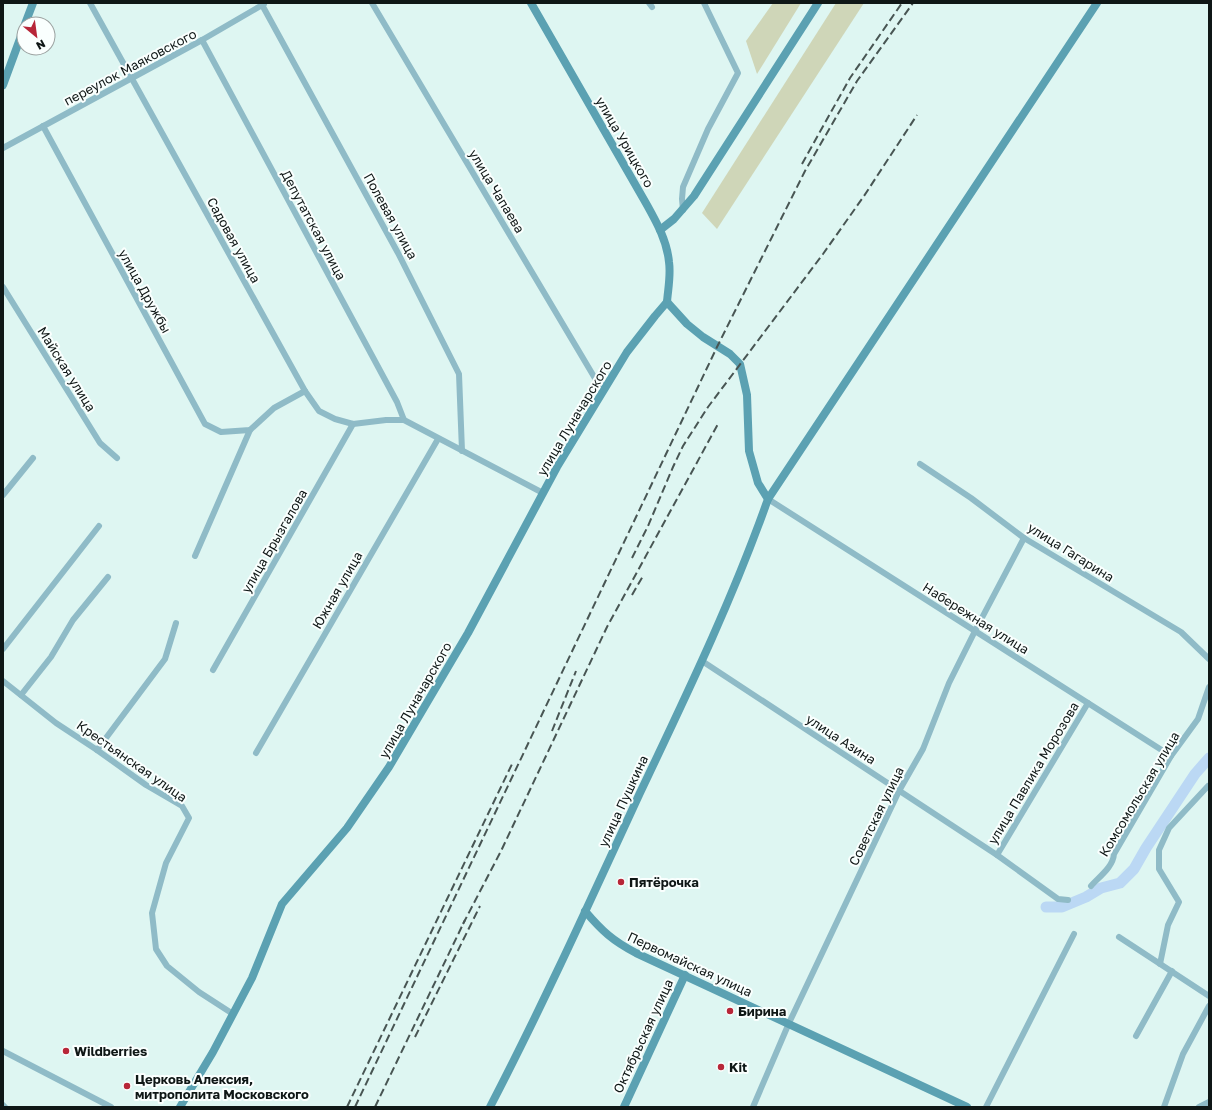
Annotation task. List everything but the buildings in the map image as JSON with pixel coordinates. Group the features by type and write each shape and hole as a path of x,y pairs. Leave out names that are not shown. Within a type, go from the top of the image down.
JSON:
{"street":[{"path":"28,16 33,3"},
{"name":"Садовая улица","path":"90,3 305,391 319,411 335,419 353,424 386,420 404,420"},
{"name":"улица Чапаева","path":"372,3 596,380 606,388"},
{"name":"улица Урицкого","path":"531,3 660,230 670,263 668,302"},
{"path":"683,210 683,187 708,128 738,73 704,3"},
{"path":"660,230 683,210 694,196 818,3"},
{"name":"улица Пушкина","path":"490,1107 585,910 702,661 749,552 768,499 1097,3"},
{"name":"переулок Маяковского","path":"3,148 132,79 263,4"},
{"name":"Полевая улица","path":"263,4 398,253 459,374 462,451"},
{"name":"Депутатская улица","path":"202,40 397,402 404,420"},
{"path":"3,85 5,75 16,48"},
{"name":"улица Дружбы","path":"43,126 206,424 221,432 250,430"},
{"name":"Майская улица","path":"3,287 100,443 117,458"},
{"path":"668,302 687,324 703,337 730,354 740,364 747,395 749,451 758,483 768,499"},
{"name":"улица Луначарского","path":"180,1107 252,978 282,904 347,828 389,767 468,633 557,467 627,352 668,302"},
{"path":"195,556 250,430 274,408 305,391"},
{"path":"404,420 543,493"},
{"name":"улица Брызгалова","path":"213,670 353,424"},
{"name":"Южная улица","path":"256,753 438,439"},
{"path":"3,495 32,458"},
{"name":"улица Гагарина","path":"920,464 971,498 1024,538 1181,632 1209,659"},
{"name":"Набережная улица","path":"768,499 1171,756"},
{"path":"3,649 99,526"},
{"name":"Советская улица","path":"753,1107 789,1023 899,791 923,749 950,683 975,631 1024,538"},
{"path":"21,695 51,658 73,620 108,577"},
{"path":"97,750 165,659 176,623"},
{"name":"улица Азина","path":"702,661 997,855 1058,899 1068,900"},
{"name":"Крестьянская улица","path":"3,681 56,723 146,785 182,806 189,818 166,863 152,913 156,949 167,966 199,992 233,1014"},
{"name":"Комсомольская улица","path":"1091,886 1108,869 1114,860 1114,854 1171,756 1198,719 1209,687"},
{"name":"улица Павлика Морозова","path":"997,855 1088,703"},
{"path":"1160,964 1168,926 1179,902 1159,870 1159,850 1169,828 1208,786"},
{"name":"Первомайская улица","path":"585,910 605,933 620,945 967,1107"},
{"path":"986,1107 1074,934"},
{"path":"1119,937 1209,996"},
{"path":"1136,1036 1172,971"},
{"name":"Октябрьская улица","path":"624,1107 685,975"},
{"path":"1164,1107 1183,1054 1209,1006"},
{"path":"3,1051 111,1107"},
{"path":"1199,1107 1209,1102"}],"green space":[{"path":"773,3 801,3 757,74 746,41"},
{"path":"836,3 864,3 717,229 702,213"}],"waterway":[{"path":"1046,907 1062,907 1086,897 1101,888 1120,883 1134,869 1146,848 1195,774 1209,758"}],"railway":[{"path":"802,164 850,78 902,3"},
{"path":"355,1107 717,347 805,171 857,81 913,3"},
{"path":"632,558 648,526 683,446 708,407 823,254 864,196 917,115"},
{"path":"463,924 501,851 607,627 718,424"},
{"path":"632,595 643,576"},
{"path":"552,731 576,671"},
{"path":"347,1107 513,762"},
{"path":"415,1037 480,906"},
{"path":"375,1107 465,920"}],"place":[{"name":"Пятёрочка","path":"621,882"},
{"name":"Бирина","path":"730,1011"},
{"name":"Wildberries","path":"66,1051"},
{"name":"Kit","path":"721,1067"},
{"name":"Церковь Алексия, митрополита Московского","path":"127,1086"}]}
